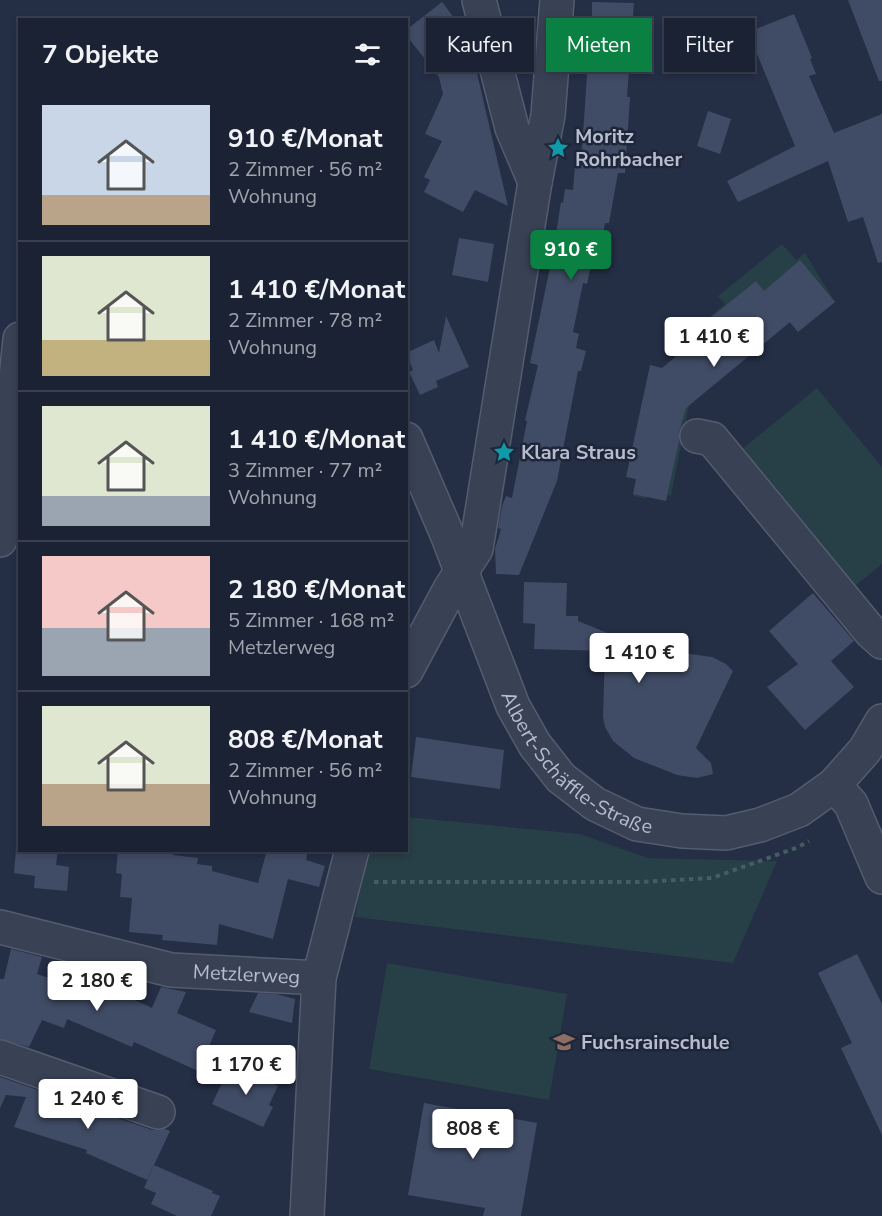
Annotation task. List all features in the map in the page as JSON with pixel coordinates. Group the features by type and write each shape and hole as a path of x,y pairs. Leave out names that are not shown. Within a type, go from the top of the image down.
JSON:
{"street":[{"path":"478,0 512,128 535,182"},
{"path":"408,667 476,549 535,182 548,115 557,0"},
{"path":"0,540 18,359"},
{"path":"697,436 712,439 871,632 882,642"},
{"name":"Albert-Schäffle-Straße","path":"408,444 513,706 536,745 561,778 595,804 637,824 682,831 726,833 760,825 799,810 834,785 865,750 882,721"},
{"path":"834,785 850,804 882,877"},
{"path":"307,1216 319,978 351,852"},
{"name":"Metzlerweg","path":"0,927 171,970 319,978"},
{"path":"0,1057 158,1112"}],"path":[{"path":"343,882 638,882 712,878"}],"shaded area":[{"path":"782,244 796,260 805,253 835,302 798,332 789,322 689,405 671,496 648,492 646,499 633,496 662,368 675,357 669,350 725,304 718,296"},
{"path":"817,388 882,467 882,564 854,587 741,450"},
{"path":"408,817 580,834 648,858 777,861 733,963 355,917 368,852 408,852"},
{"path":"387,963 567,994 549,1100 369,1069"}],"building":[{"path":"848,0 882,0 882,81 879,81"},
{"path":"442,2 454,18 426,18 426,60 408,38 408,28"},
{"path":"592,2 634,3 633,18 592,18"},
{"path":"794,14 816,74 809,76 834,133 882,114 882,262 878,263 863,217 848,222 828,161 738,202 727,181 795,146 755,49 755,29"},
{"path":"435,72 477,72 508,206 475,190 463,212 424,192 430,180 424,177 442,141 425,134 443,94 439,77"},
{"path":"587,72 629,72 627,97 630,97 625,173 618,173 609,223 605,223 597,265 591,265 587,284 583,283 573,332 579,334 576,348 586,351 581,371 578,371 557,481 519,575 496,574 495,549 501,529 498,528 506,496 512,498 527,421 525,420 538,365 530,363 561,202 563,203 565,189 573,190 576,152 582,149"},
{"path":"708,111 731,119 720,154 697,146"},
{"path":"459,238 494,244 488,282 452,275"},
{"path":"800,260 835,302 798,332 790,322 686,408 666,501 633,494 636,479 626,477 650,365 662,368 698,338 693,332 756,281 764,291"},
{"path":"446,316 469,367 436,381 438,387 420,395 409,372 413,370 408,352 434,340 439,353"},
{"path":"524,582 567,583 566,616 578,616 578,621 632,643 645,643 653,635 669,633 678,640 683,653 712,657 726,664 733,671 696,748 711,763 713,774 697,778 677,775 634,758 613,741 605,727 603,717 605,651 534,649 535,624 523,623"},
{"path":"813,593 854,641 831,661 854,687 805,730 767,687 798,664 769,631"},
{"path":"416,737 504,750 500,789 411,777"},
{"path":"16,850 18,852 58,852 56,865 69,867 67,891 34,888 35,876 14,873"},
{"path":"118,852 173,852 173,855 198,858 197,864 212,866 212,871 258,883 266,852 308,852 306,860 325,866 319,887 288,879 273,939 219,924 217,945 162,940 163,935 129,932 132,898 120,897 122,874 116,873"},
{"path":"11,949 42,957 37,974 80,988 87,968 111,975 107,987 152,1008 161,987 186,992 177,1013 216,1030 198,1071 134,1042 132,1047 67,1019 64,1028 42,1020 29,1047 0,1039 0,979 4,979"},
{"path":"857,954 882,1004 882,1135 841,1048 852,1043 818,973"},
{"path":"258,993 276,994 295,999 292,1023 249,1012"},
{"path":"231,1064 278,1086 269,1105 273,1107 263,1127 212,1104"},
{"path":"0,1077 64,1099 50,1099 87,1112 89,1108 152,1130 170,1131 147,1180 86,1153 87,1150 14,1127 26,1097 6,1095 0,1108"},
{"path":"424,1103 537,1123 521,1216 483,1216 485,1208 408,1195"},
{"path":"154,1165 220,1196 211,1216 177,1216 151,1204 156,1193 144,1188"}],"place":[{"name":"Moritz Rohrbacher","path":"558,148"},
{"name":"Klara Straus","path":"504,452"},
{"name":"Fuchsrainschule","path":"564,1042"}]}
